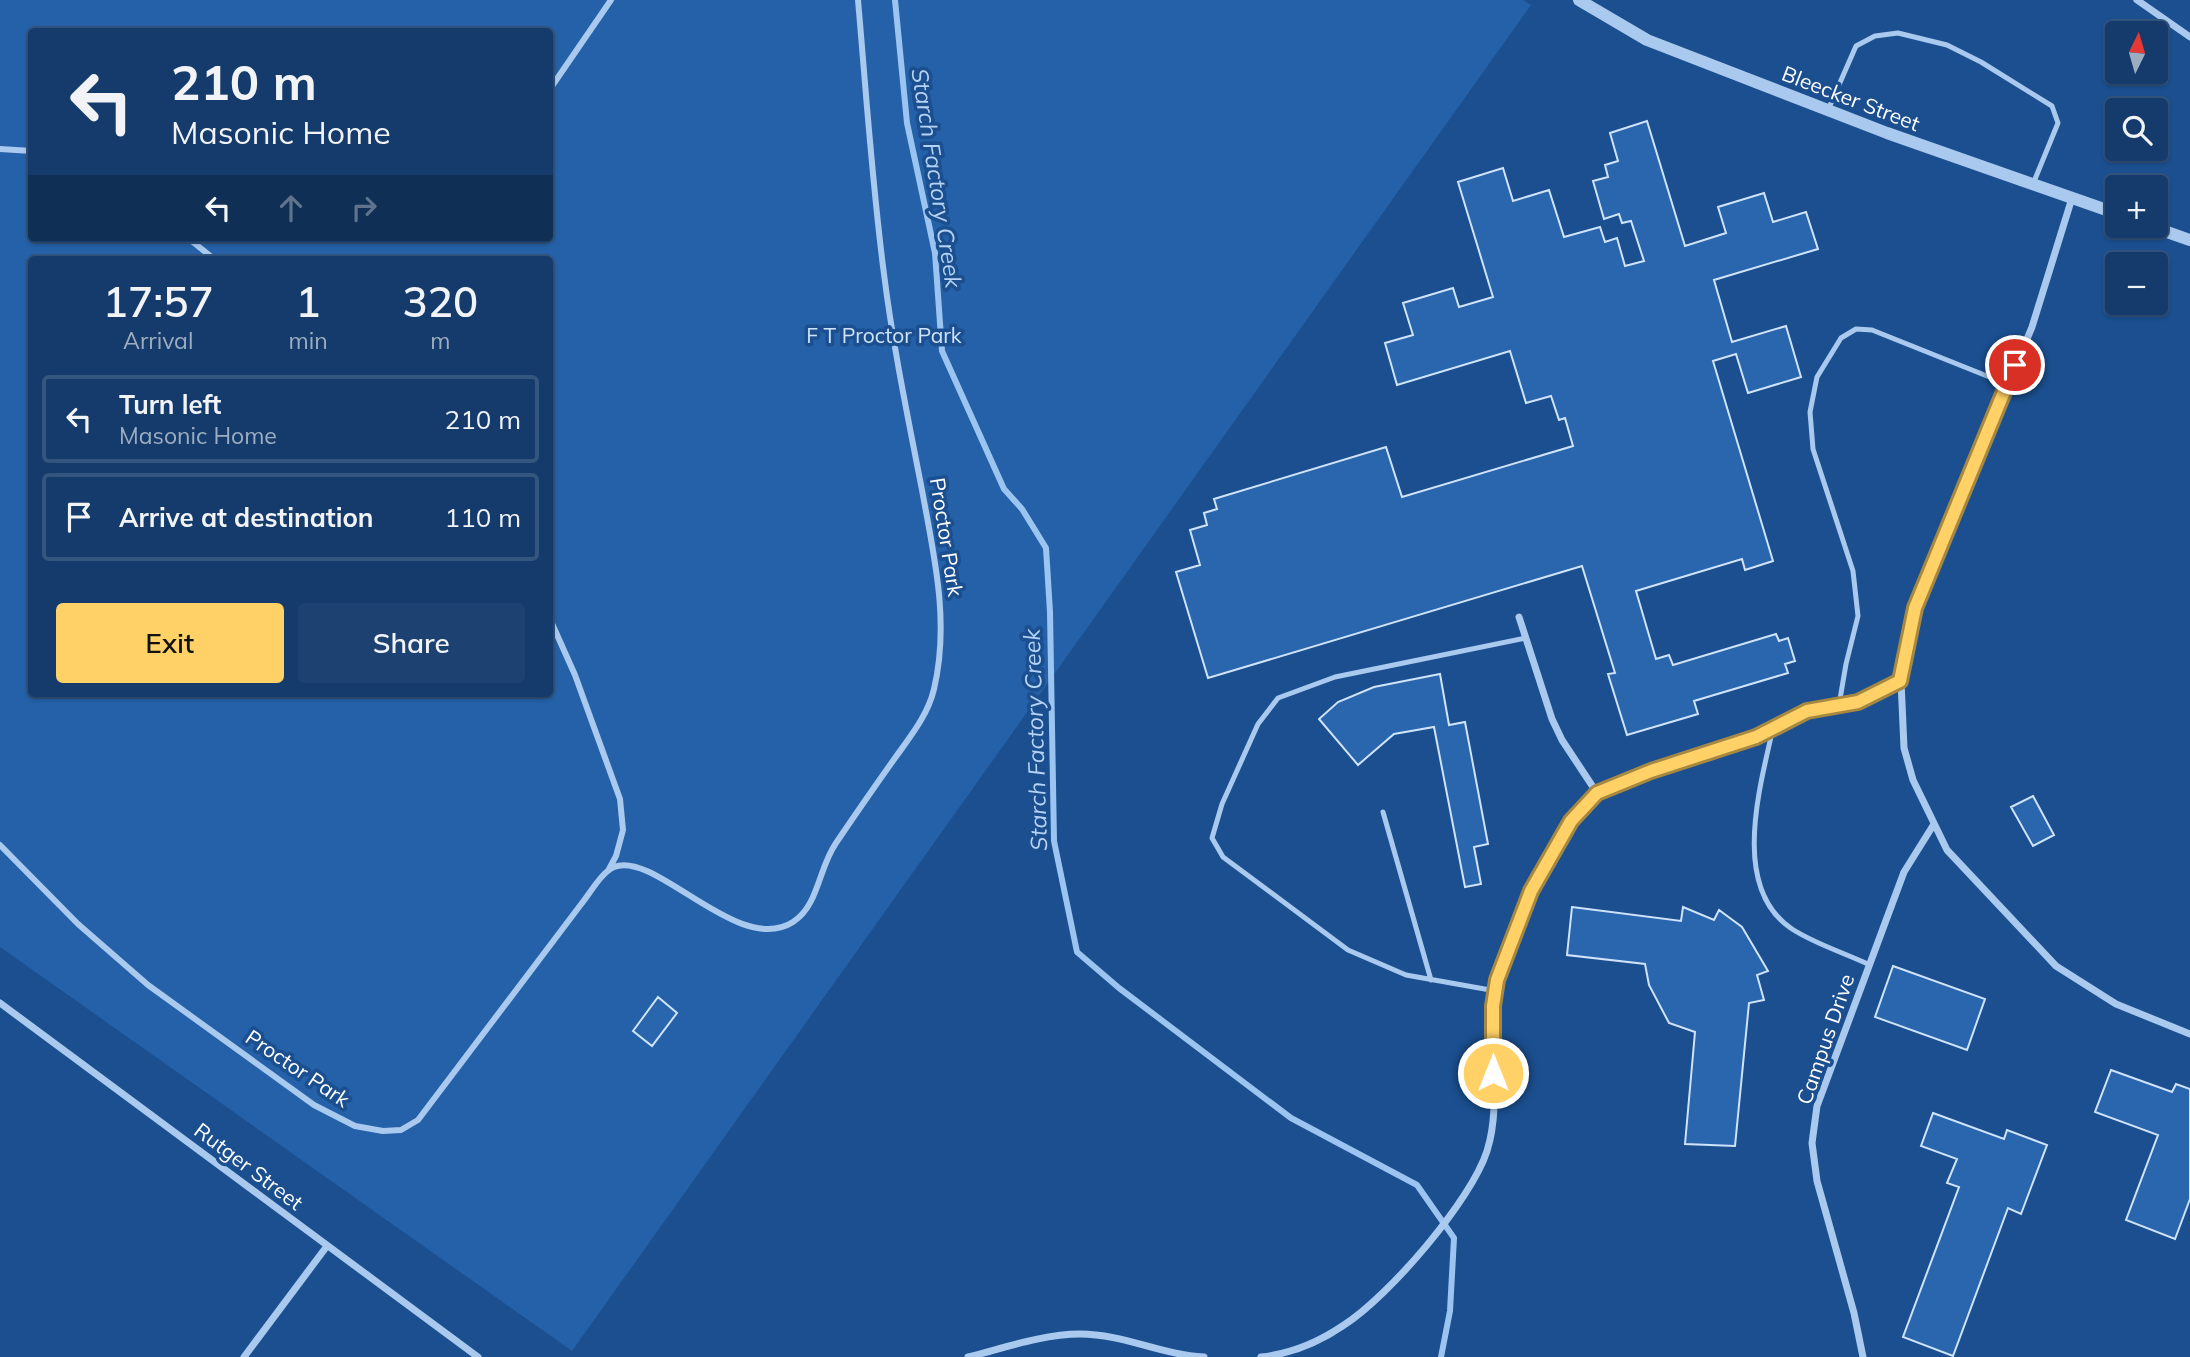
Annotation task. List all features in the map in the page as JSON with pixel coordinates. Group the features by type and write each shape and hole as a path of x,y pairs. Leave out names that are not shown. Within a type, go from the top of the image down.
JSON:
{"street":[{"path":"553,85 611,0"},
{"name":"Proctor Park","path":"608,871 617,866 632,865 647,869 694,901 751,926 767,928 793,922 811,904 825,859 922,719 934,693 941,656 941,595 884,274 858,0"},
{"name":"Bleecker Street","path":"1578,0 1647,40 1828,110 2105,209"},
{"path":"2137,0 2190,37"},
{"path":"0,149 28,151"},
{"path":"2072,198 2032,327 1915,608 1900,681 1904,748 1913,780 1947,850 2056,966 2116,1004 2190,1034"},
{"path":"2168,232 2190,240"},
{"path":"193,242 210,256"},
{"path":"1520,617 1562,740 1597,793"},
{"name":"Proctor Park","path":"0,845 78,924 148,985 314,1105 355,1126 383,1131 401,1130 418,1120 608,871 616,856 623,830 620,799 575,675 553,626"},
{"path":"1261,1357 1305,1346 1345,1325 1398,1277 1440,1228 1477,1178 1488,1149 1493,1118 1497,980 1531,891 1571,821 1597,793 1628,779 1756,737 1807,711 1858,702 1900,681"},
{"name":"Campus Drive","path":"1863,1357 1854,1312 1817,1181 1812,1143 1818,1106 1904,872 1934,824"},
{"name":"Rutger Street","path":"0,1003 478,1357"},
{"path":"244,1357 327,1246"},
{"path":"968,1357 1050,1336 1082,1334 1126,1340 1204,1357"}],"lane":[{"path":"1828,110 1856,46 1875,36 1898,33 1947,46 1981,62 2052,106 2058,123 2033,184"},
{"path":"1839,705 1858,615 1853,571 1813,449 1810,412 1817,377 1841,338 1856,329 1872,330 2007,384"},
{"path":"1496,991 1406,975 1348,950 1223,857 1212,838 1222,804 1258,724 1278,698 1335,677 1526,638"},
{"path":"1773,728 1762,775 1752,850 1756,871 1769,906 1791,929 1870,965"},
{"path":"1383,811 1431,980"}],"green space":[{"name":"F T Proctor Park","path":"0,0 1523,0 1531,5 572,1351 0,947"}],"building":[{"path":"1647,121 1685,246 1726,233 1718,207 1764,193 1773,222 1806,212 1818,249 1714,280 1732,342 1786,326 1801,377 1748,393 1736,354 1713,361 1773,561 1745,570 1742,559 1636,591 1656,659 1669,655 1673,665 1776,634 1779,641 1788,638 1795,661 1785,664 1788,673 1694,701 1698,714 1627,735 1608,674 1615,673 1582,566 1208,678 1176,572 1200,565 1190,530 1207,525 1204,513 1217,509 1214,499 1386,447 1402,497 1573,446 1565,418 1559,420 1551,396 1526,403 1510,351 1397,385 1385,343 1413,335 1403,303 1453,288 1459,307 1493,297 1458,182 1503,168 1513,201 1549,190 1564,237 1600,227 1605,242 1617,238 1625,266 1644,261 1631,221 1622,223 1619,214 1604,219 1593,181 1608,177 1605,165 1618,161 1610,133"},
{"path":"1440,674 1449,725 1465,722 1488,844 1474,847 1481,884 1465,887 1434,727 1394,734 1358,765 1319,719 1338,702 1374,687"},
{"path":"2033,796 2054,835 2033,846 2011,807"},
{"path":"1572,907 1681,921 1683,907 1714,920 1719,910 1742,927 1768,971 1757,975 1764,1000 1749,1003 1735,1146 1685,1144 1695,1032 1669,1023 1649,985 1645,964 1567,955"},
{"path":"1893,966 1985,999 1967,1050 1875,1017"},
{"path":"658,997 677,1013 652,1046 633,1031"},
{"path":"2111,1070 2172,1092 2176,1084 2190,1089 2190,1199 2175,1239 2126,1220 2158,1135 2095,1112"},
{"path":"1933,1113 2004,1139 2007,1130 2047,1145 2021,1214 2008,1208 1953,1356 1903,1337 1959,1187 1947,1183 1957,1159 1921,1146"}],"waterway":[{"name":"Starch Factory Creek","path":"895,0 907,123 935,253 942,351 1004,489 1022,509 1046,548 1050,612 1054,841 1077,952 1119,988 1291,1118 1417,1185 1454,1238 1450,1311 1441,1357"}],"route":[{"path":"1493,1073 1493,1006 1497,980 1531,891 1571,821 1597,793 1651,771 1756,737 1807,711 1858,702 1900,681 1915,608 2015,365"}]}
